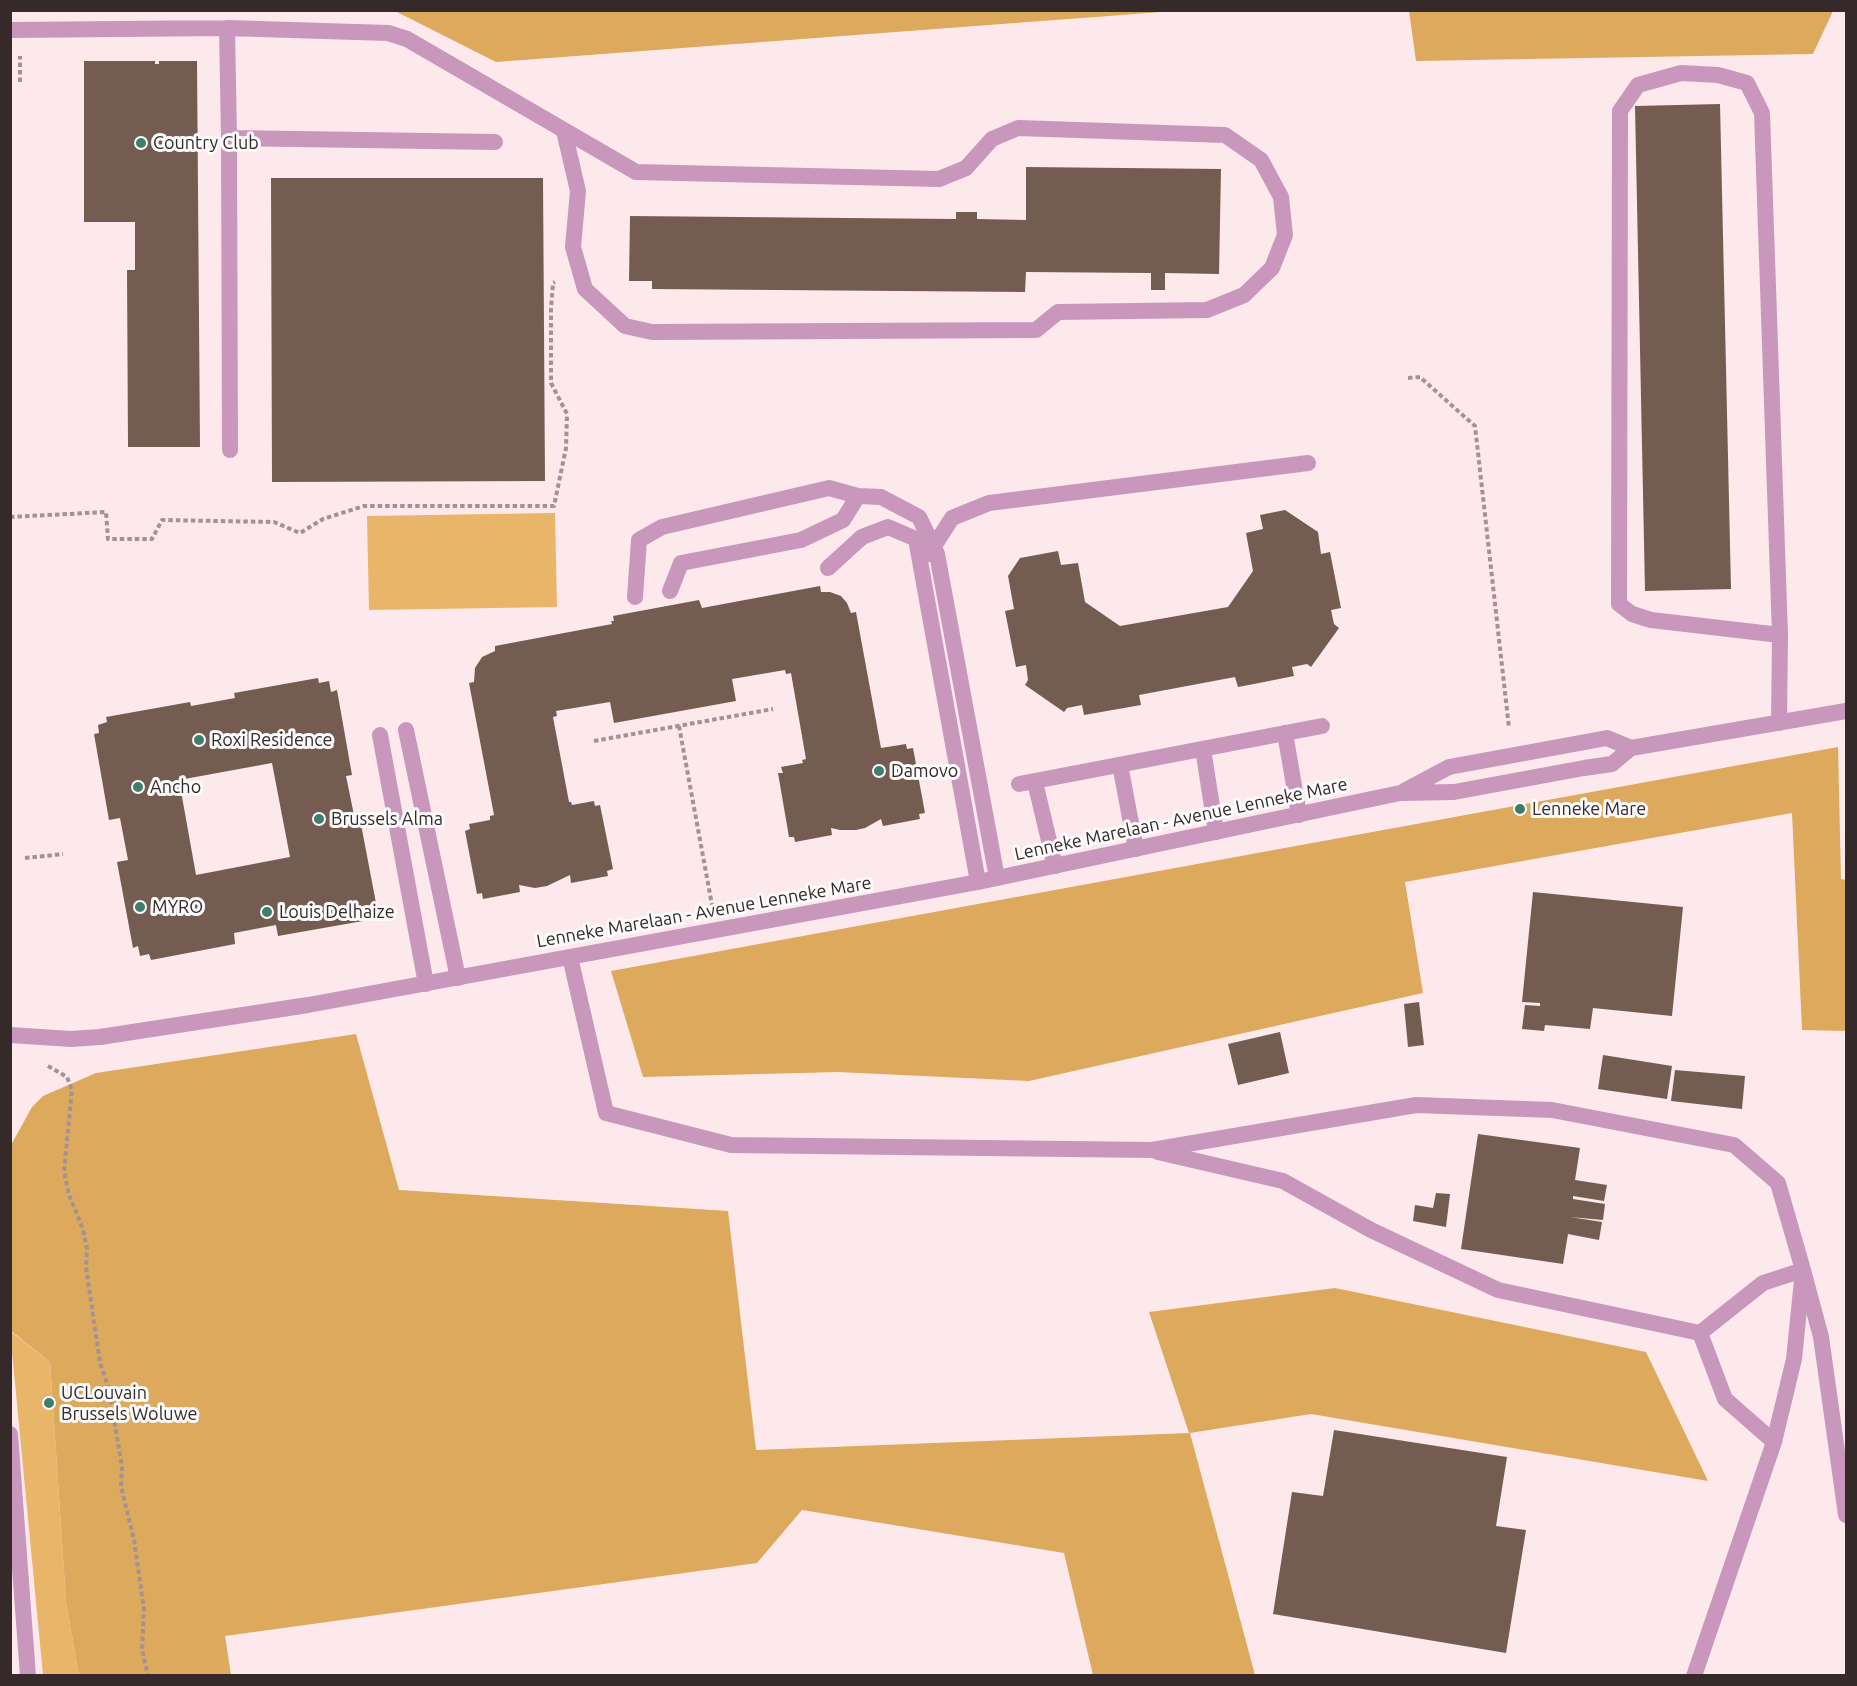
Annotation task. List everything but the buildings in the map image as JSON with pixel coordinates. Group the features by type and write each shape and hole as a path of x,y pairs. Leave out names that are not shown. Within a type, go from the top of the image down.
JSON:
{"street":[{"path":"10,30 226,28 388,33 407,39 636,172 939,179 966,168 992,139 1018,128 1225,135 1261,160 1281,197 1285,235 1272,268 1244,295 1207,310 1058,312 1036,330 652,332 624,326 585,289 573,247 578,191 564,131"},
{"path":"226,28 230,138 230,450"},
{"path":"1779,723 1780,635 1762,113 1747,83 1718,75 1681,73 1638,85 1620,111 1618,604 1632,614 1651,620 1780,635"},
{"path":"230,138 495,142"},
{"path":"921,569 933,545 952,518 989,503 1308,464"},
{"path":"635,597 639,540 663,527 829,488 858,496 880,497 918,517 937,554 997,878"},
{"path":"670,591 681,563 801,540 843,520 858,496"},
{"path":"828,568 862,537 888,527 916,539 978,882"},
{"name":"Lenneke Marelaan - Avenue Lenneke Mare","path":"10,1035 71,1039 100,1037 308,1005 978,882 1400,793 1454,792 1612,764 1631,748 1846,711"},
{"path":"1055,866 1027,783 1322,726"},
{"path":"406,730 458,978"},
{"path":"1284,734 1299,815"},
{"path":"380,735 426,984"},
{"name":"Lenneke Marelaan - Avenue Lenneke Mare","path":"1400,793 1449,767 1607,738 1631,748"},
{"path":"1203,749 1216,832"},
{"path":"1120,765 1136,849"},
{"path":"570,957 606,1113 731,1144 1152,1150 1416,1105 1552,1110 1734,1145 1778,1183 1821,1337 1846,1515"},
{"path":"1152,1150 1283,1180 1371,1230 1498,1290 1700,1333"},
{"path":"1700,1333 1764,1283 1803,1270"},
{"path":"1694,1676 1774,1442 1794,1359 1803,1270"},
{"path":"1700,1333 1725,1399 1774,1442"},
{"path":"10,1434 28,1676"}],"path":[{"path":"10,517 106,512 108,539 152,539 162,520 274,522 300,533 322,519 364,506 554,506 566,448 567,414 551,383 553,283"},
{"path":"1408,378 1420,377 1475,426 1513,756"},
{"path":"594,741 773,709"},
{"path":"679,726 717,929"},
{"path":"26,858 63,854"},
{"path":"67,1077 72,1090 64,1172 69,1195 83,1229 87,1249 86,1267 100,1363 109,1389 122,1467 121,1486 134,1540 144,1609 142,1649 148,1676"}],"shaded area":[{"path":"1409,10 1833,11 1813,54 1416,61"},
{"path":"395,11 1175,11 496,62"},
{"path":"555,513 557,607 369,610 367,516"},
{"path":"1838,747 1841,879 1846,880 1846,1031 1802,1030 1792,813 1405,882 1423,993 1029,1081 838,1072 643,1077 611,971"},
{"path":"356,1034 399,1190 728,1211 756,1450 1189,1433 1149,1312 1335,1288 1646,1352 1708,1481 1311,1414 1190,1433 1255,1675 1093,1675 1064,1553 802,1510 757,1563 225,1636 231,1675 79,1675 66,1602 50,1362 11,1331 11,1145 32,1107 43,1096 96,1073"},
{"path":"10,1331 50,1362 66,1602 79,1675 43,1675"}],"place":[{"name":"Country Club","path":"141,143"},
{"name":"Roxi Residence","path":"199,740"},
{"name":"Damovo","path":"879,771"},
{"name":"Ancho","path":"138,787"},
{"name":"Lenneke Mare","path":"1520,809"},
{"name":"Brussels Alma","path":"319,819"},
{"name":"MYRO","path":"140,907"},
{"name":"Louis Delhaize","path":"267,912"},
{"name":"UCLouvain Brussels Woluwe","path":"49,1403"}]}
